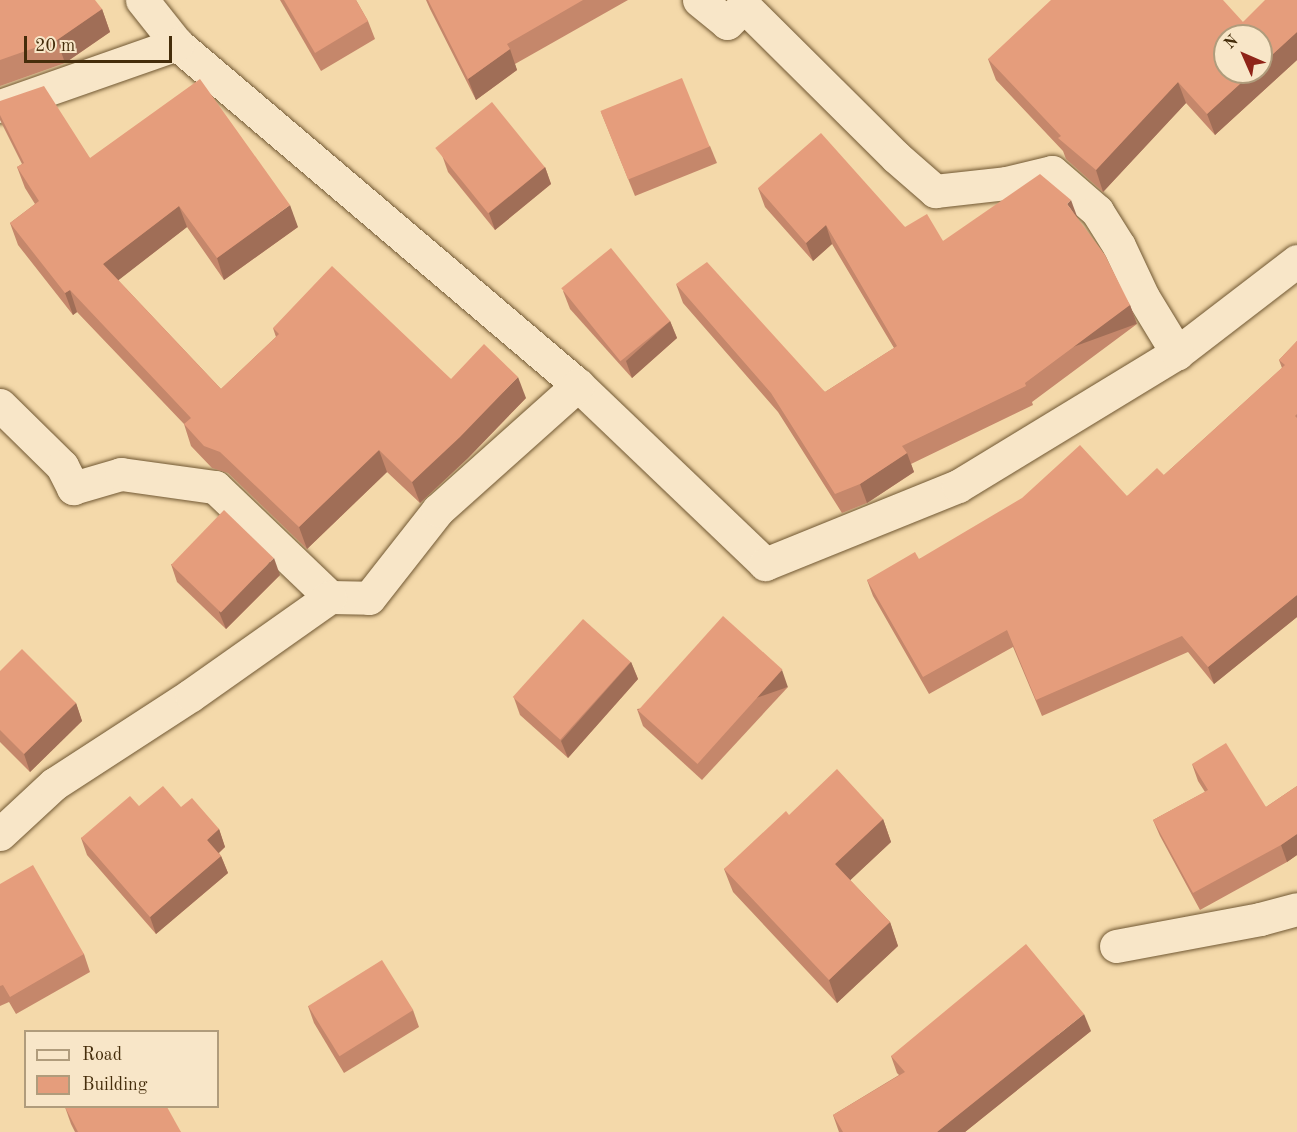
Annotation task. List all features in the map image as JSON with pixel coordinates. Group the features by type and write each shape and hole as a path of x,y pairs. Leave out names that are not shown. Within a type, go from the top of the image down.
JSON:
{"street":[{"path":"142,0 177,44 578,385 765,564 958,486 1176,353 1297,261"},
{"path":"699,0 737,11 744,6 896,157 935,192 1006,183 1052,172 1097,211 1119,246 1143,297 1176,353"},
{"path":"0,106 177,44"},
{"path":"0,834 54,784 191,695 330,597 369,598 438,510 578,385"},
{"path":"0,405 62,466 73,488 121,474 215,487 330,597"},
{"path":"1116,946 1260,919 1297,909"}],"building":[{"path":"0,0 95,0 102,9 57,40 0,60"},
{"path":"284,0 356,0 368,21 315,53"},
{"path":"428,0 583,0 507,44 510,49 468,79"},
{"path":"1051,0 1223,0 1243,22 1265,0 1297,0 1297,32 1273,54 1273,24 1213,24 1213,84 1240,84 1207,114 1178,82 1096,170 1058,138 1061,136 988,59"},
{"path":"682,78 710,147 628,180 600,111"},
{"path":"200,79 290,205 217,258 179,206 103,264 221,389 279,334 273,328 332,266 451,379 484,344 518,377 460,437 412,482 379,450 299,527 220,452 204,446 184,424 191,418 70,290 65,293 10,223 39,201 17,167 24,163 0,115 0,101 44,86 90,158"},
{"path":"492,102 545,167 488,213 435,148"},
{"path":"821,133 905,227 927,214 943,241 1040,174 1071,200 1067,204 1105,255 1130,305 1025,383 1026,386 902,446 907,453 860,484 835,494 771,393 676,284 707,262 825,392 897,346 826,225 806,243 758,188"},
{"path":"611,248 670,321 620,361 561,288"},
{"path":"1297,341 1297,414 1295,416 1297,418 1297,595 1208,667 1182,636 1036,700 1007,630 923,677 867,580 915,552 919,559 1022,498 1080,445 1127,496 1157,468 1164,475 1285,365 1279,360"},
{"path":"224,510 274,558 221,613 171,565"},
{"path":"723,616 782,670 697,764 638,710"},
{"path":"583,619 631,662 560,740 513,697"},
{"path":"22,649 76,703 24,754 0,730 0,671"},
{"path":"1226,743 1266,807 1297,786 1297,834 1193,893 1153,820 1208,790 1192,764"},
{"path":"837,769 883,819 835,864 890,922 829,980 724,869 786,811 789,815"},
{"path":"163,786 181,807 192,798 219,829 207,840 221,856 150,917 81,838 130,796 139,806"},
{"path":"33,865 84,954 10,997 3,985 0,986 0,884"},
{"path":"1026,944 1084,1014 937,1132 843,1132 833,1115 905,1072 891,1056"},
{"path":"382,960 413,1010 339,1056 308,1006"},
{"path":"66,1108 168,1108 181,1132 78,1132"}]}
